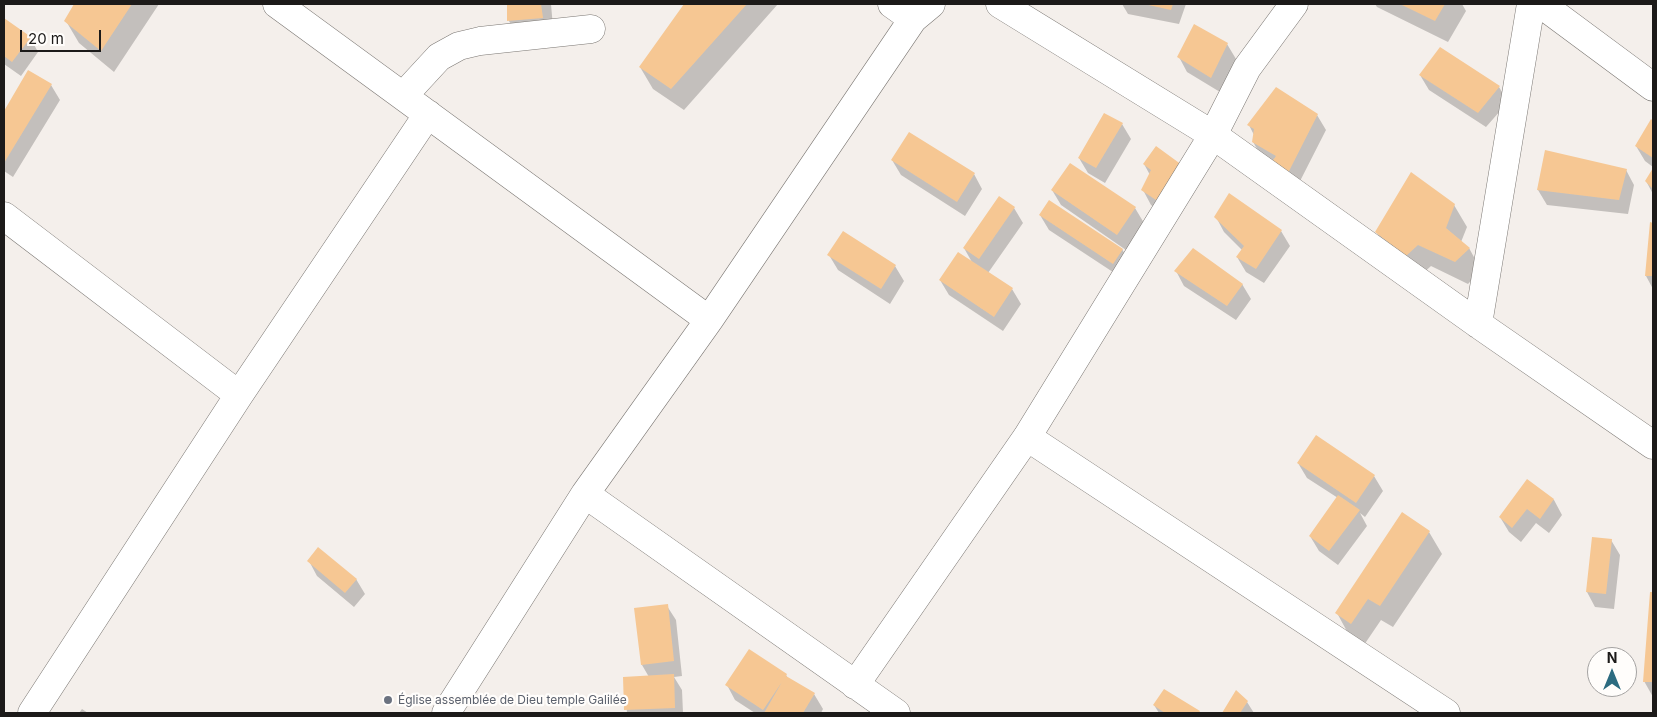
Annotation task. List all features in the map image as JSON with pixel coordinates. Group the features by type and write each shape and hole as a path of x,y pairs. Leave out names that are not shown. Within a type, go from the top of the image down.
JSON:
{"street":[{"path":"277,4 709,320"},
{"path":"446,713 585,494 709,320 922,12 892,4"},
{"path":"1000,4 1213,135 1478,324 1653,445"},
{"path":"855,685 1027,437 1213,135 1248,68 1294,4"},
{"path":"1478,324 1531,4"},
{"path":"1542,4 1653,88"},
{"path":"402,96 439,57 459,46 480,41 591,29"},
{"path":"32,713 239,395 428,114"},
{"path":"8,229 239,395"},
{"path":"1027,437 1446,713"},
{"path":"585,494 896,713"}],"building":[{"path":"74,4 132,4 101,51 64,21"},
{"path":"507,4 541,4 543,18 507,21"},
{"path":"684,4 747,4 671,89 639,67"},
{"path":"1144,4 1173,4 1171,10"},
{"path":"1400,4 1445,4 1435,21"},
{"path":"4,18 31,37 12,62 4,56"},
{"path":"1194,24 1228,43 1211,78 1177,57"},
{"path":"1440,47 1500,86 1478,113 1419,75"},
{"path":"28,70 52,84 4,163 4,111"},
{"path":"1276,87 1318,114 1288,173 1271,163 1276,156 1252,142 1254,129 1247,125"},
{"path":"1104,113 1123,123 1096,168 1078,158"},
{"path":"1651,119 1653,121 1653,158 1635,146"},
{"path":"909,132 975,173 957,202 891,160"},
{"path":"1156,146 1182,165 1159,202 1141,190 1151,170 1143,164"},
{"path":"1545,150 1627,169 1619,200 1537,190"},
{"path":"1070,163 1136,207 1117,235 1051,190"},
{"path":"1653,168 1653,189 1645,181"},
{"path":"1411,172 1455,204 1446,228 1470,248 1455,262 1418,245 1406,256 1375,232"},
{"path":"1229,193 1282,230 1256,269 1236,257 1244,246 1214,217"},
{"path":"999,196 1015,207 979,259 963,248"},
{"path":"1049,200 1123,249 1113,264 1039,215"},
{"path":"1650,222 1653,223 1653,276 1645,276"},
{"path":"843,231 896,265 881,289 827,255"},
{"path":"1193,248 1243,284 1227,306 1174,271"},
{"path":"958,252 1013,288 994,317 939,280"},
{"path":"1316,435 1375,475 1356,503 1297,463"},
{"path":"1527,479 1554,499 1540,519 1527,509 1512,528 1499,517"},
{"path":"1338,495 1360,510 1329,551 1309,536"},
{"path":"1402,512 1430,531 1380,606 1368,599 1351,624 1335,613"},
{"path":"1592,537 1612,539 1606,594 1586,592"},
{"path":"318,547 357,579 345,593 307,561"},
{"path":"1650,592 1653,592 1653,682 1643,682"},
{"path":"668,604 674,661 641,665 634,608"},
{"path":"749,649 787,674 786,676 815,693 803,713 764,713 782,682 763,710 725,685"},
{"path":"674,674 675,708 624,710 623,677"},
{"path":"1164,689 1200,711 1199,713 1165,713 1153,705"},
{"path":"1236,690 1248,701 1240,713 1222,713"}],"place":[{"name":"Église assemblée de Dieu temple Galilée","path":"388,700"}]}
